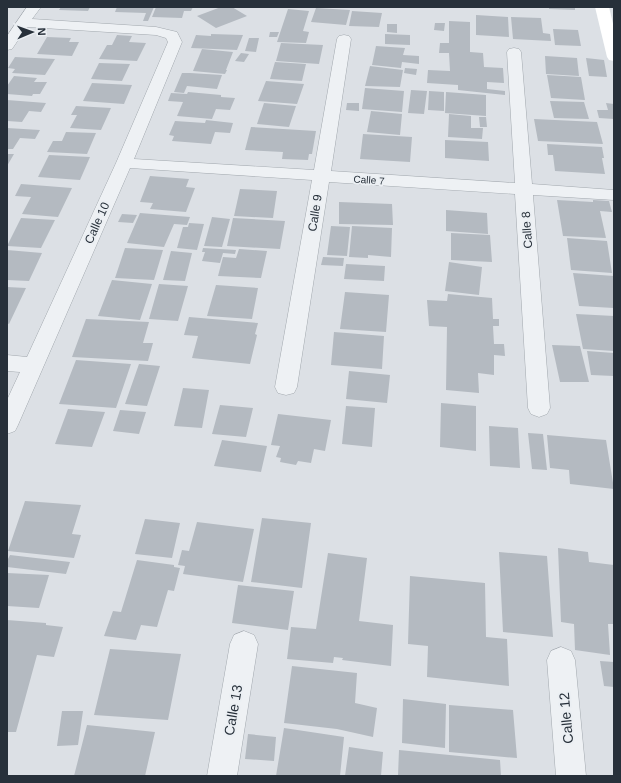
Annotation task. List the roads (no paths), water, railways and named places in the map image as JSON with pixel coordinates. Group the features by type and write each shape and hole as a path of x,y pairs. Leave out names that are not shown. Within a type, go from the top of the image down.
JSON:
{"street":[{"path":"7,46 34,7"},
{"path":"602,7 614,57"},
{"name":"Calle 10","path":"7,425 124,163 175,42 172,35 156,31 23,23"},
{"name":"Calle 9","path":"286,387 344,40"},
{"name":"Calle 8","path":"514,52 539,408"},
{"name":"Calle 7","path":"124,163 614,195"},
{"path":"7,363 33,365"},
{"name":"Calle 13","path":"222,776 244,644"},
{"name":"Calle 12","path":"561,660 571,776"}]}
